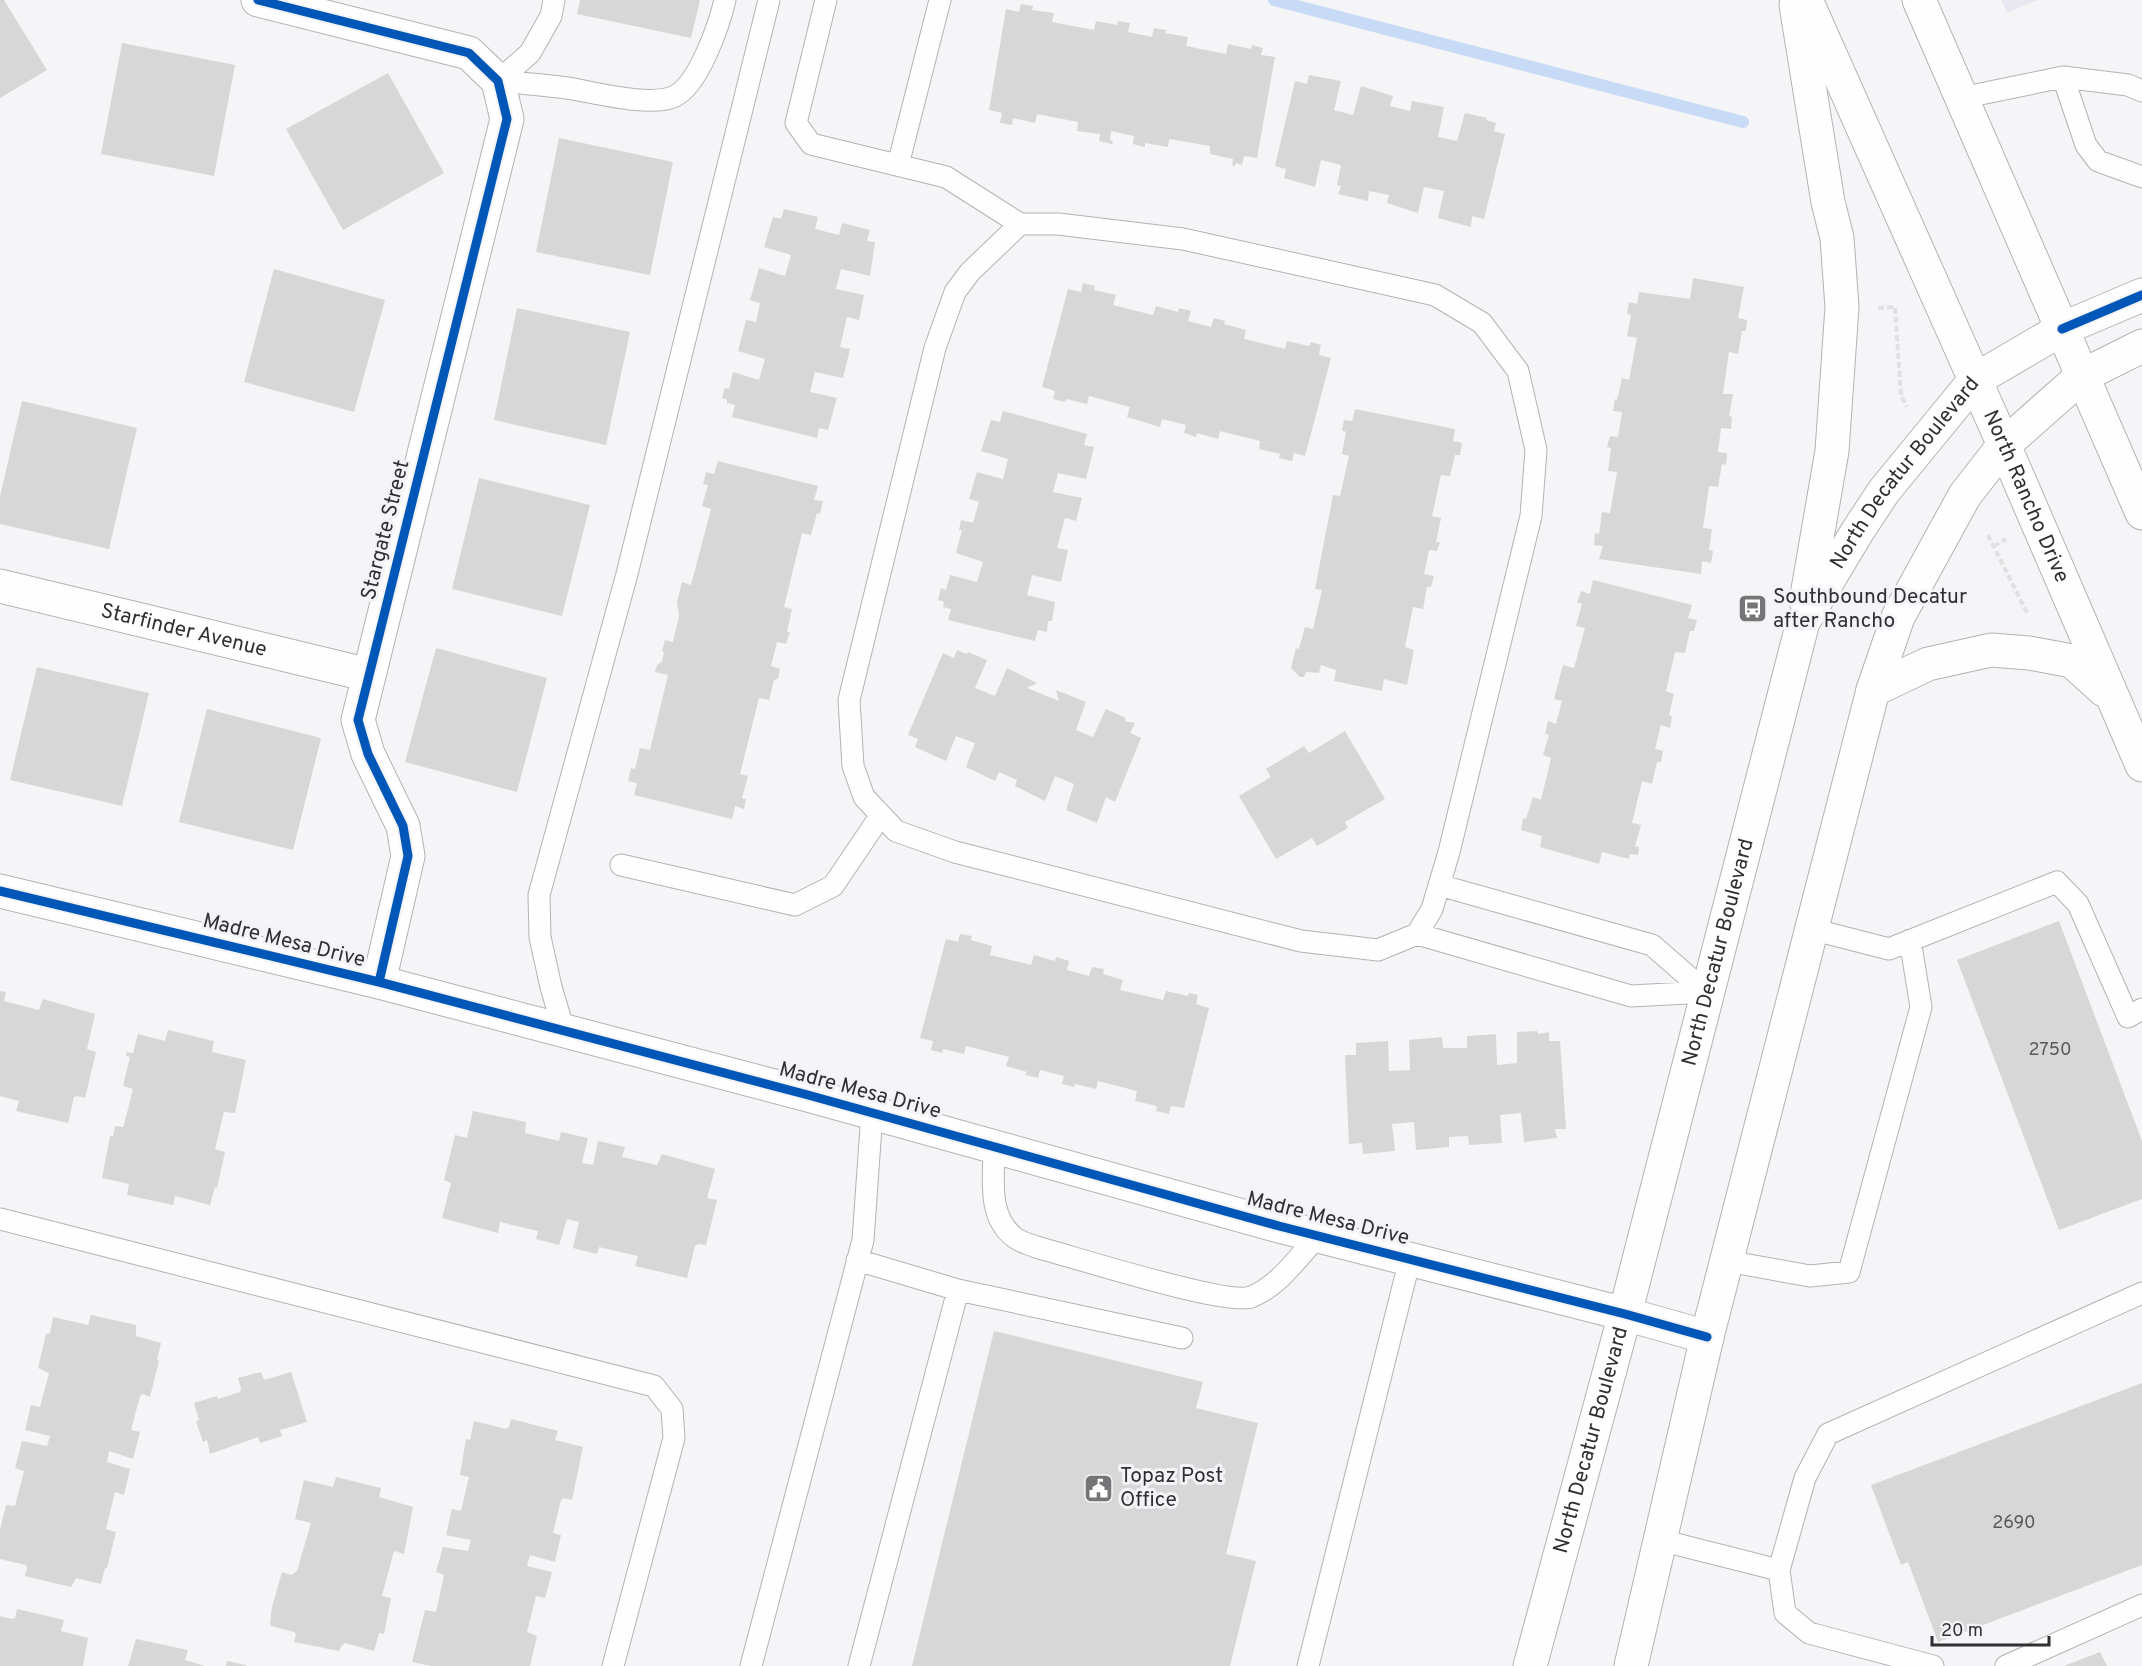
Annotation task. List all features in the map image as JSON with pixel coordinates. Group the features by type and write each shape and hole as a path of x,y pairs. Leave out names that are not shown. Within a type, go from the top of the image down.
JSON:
{"main road":[{"path":"258,0 469,53 498,81"},
{"path":"1795,0 1828,202 1837,238 1842,307 1832,451 1803,622"},
{"name":"North Rancho Drive","path":"1806,0 2004,445 2142,765"},
{"path":"1919,0 2142,513"},
{"name":"Stargate Street","path":"379,982 408,856 403,826 368,754 358,720 507,119 498,81"},
{"name":"North Decatur Boulevard","path":"1530,1666 1625,1314 1803,622 1884,491 1975,380 2062,329 2142,295"},
{"path":"1631,1666 1726,1261 1873,690 1898,617 1965,495 2004,445 2082,376 2142,346"},
{"name":"Starfinder Avenue","path":"0,586 369,675"},
{"path":"1873,690 1928,664 1990,650 2029,653 2072,661 2113,699"},
{"name":"Madre Mesa Drive","path":"0,891 379,982 872,1113 1318,1236 1707,1337"}],"lane":[{"path":"498,81 530,53 550,16 554,0"},
{"path":"498,81 565,88 645,101 676,96 694,76 718,29 725,0"},
{"path":"564,1031 540,937 539,895 627,574 769,0"},
{"path":"826,0 796,123 811,144 946,177 1020,224 1058,224 1183,239 1436,295 1482,324 1518,371 1536,450 1531,516 1449,852 1432,909 1417,934 1378,950 1301,941 955,852 896,831 864,797 853,766 849,700 935,348 955,292 970,272 1020,224"},
{"path":"898,165 940,0"},
{"path":"1961,98 2063,77 2128,86 2142,91"},
{"path":"2063,77 2086,145 2098,161 2142,177"},
{"path":"621,865 795,905 833,886 881,815"},
{"path":"1811,929 1889,949 2057,882 2078,904 2128,1017 2142,1009"},
{"path":"1439,885 1652,945 1706,992"},
{"path":"1417,934 1631,996 1706,992"},
{"path":"1726,1261 1809,1276 1849,1272 1921,1007 1910,940"},
{"path":"751,1666 863,1240 872,1113"},
{"path":"994,1147 995,1206 1002,1226 1016,1239 1036,1247 1196,1291 1248,1298 1270,1288 1318,1236"},
{"path":"0,1219 654,1386 672,1409 674,1438 614,1666"},
{"path":"1308,1666 1410,1259"},
{"path":"858,1260 958,1290 1182,1338"},
{"path":"859,1666 958,1290"},
{"path":"1933,1666 1809,1633 1785,1613 1779,1570 1805,1478 1828,1434 2142,1293"},
{"path":"1660,1540 1779,1570"},
{"path":"2006,1666 2142,1605"}],"path":[{"path":"1877,308 1895,308 1901,396 1910,413"},
{"path":"1988,535 2029,618"}],"shaded area":[{"path":"2001,0 2038,0 2007,13"}],"building":[{"path":"0,0 4,0 47,70 0,98"},
{"path":"580,0 700,0 691,38 577,14"},
{"path":"1021,4 1033,6 1032,10 1054,13 1052,22 1094,30 1096,21 1117,25 1118,21 1130,23 1128,32 1152,37 1154,28 1166,30 1165,33 1188,37 1186,46 1226,54 1228,44 1251,49 1252,45 1263,48 1261,55 1275,57 1257,158 1244,156 1242,165 1236,163 1235,166 1232,165 1233,159 1210,154 1210,146 1169,139 1168,147 1145,143 1145,147 1133,144 1134,136 1111,131 1112,144 1099,141 1100,134 1077,131 1078,122 1037,114 1035,123 1013,118 1012,125 1000,123 1002,113 989,110 1006,9 1019,12"},
{"path":"122,43 235,65 214,176 101,154"},
{"path":"388,73 444,173 343,230 286,129"},
{"path":"1309,75 1341,81 1334,110 1353,115 1361,86 1393,96 1390,106 1410,111 1412,101 1444,107 1438,137 1457,141 1465,113 1487,118 1486,120 1496,123 1494,131 1505,134 1484,219 1472,216 1471,227 1438,218 1444,191 1424,187 1418,213 1387,203 1389,195 1369,191 1368,201 1338,194 1341,186 1337,185 1341,165 1321,160 1315,187 1284,178 1286,169 1275,166 1295,81 1307,84"},
{"path":"559,138 673,162 650,275 536,252"},
{"path":"784,209 818,217 815,229 839,235 842,223 870,230 867,241 875,242 870,276 841,269 836,289 864,295 859,320 847,317 840,347 850,349 843,378 815,372 810,392 837,398 828,430 819,428 817,438 732,417 735,405 727,403 727,400 722,398 725,388 729,389 733,372 759,380 765,359 738,351 746,320 756,322 760,303 750,300 759,268 785,276 791,255 764,247 773,217 781,219"},
{"path":"274,269 385,300 354,412 244,382"},
{"path":"1693,278 1744,287 1738,318 1747,320 1746,331 1742,331 1738,354 1729,352 1723,394 1733,394 1729,416 1732,417 1731,429 1721,428 1718,452 1727,453 1726,465 1722,464 1718,487 1709,486 1703,528 1712,529 1709,550 1713,551 1711,563 1702,561 1701,574 1599,559 1603,546 1594,545 1595,533 1599,534 1602,512 1610,513 1617,472 1608,471 1611,448 1607,447 1610,436 1618,437 1622,412 1613,411 1615,399 1617,400 1622,378 1629,380 1637,338 1627,336 1631,315 1627,314 1629,302 1637,304 1639,292 1690,299"},
{"path":"1083,283 1095,286 1094,290 1116,295 1113,305 1153,315 1156,306 1178,312 1179,308 1191,311 1188,321 1211,327 1214,318 1225,321 1224,324 1246,330 1244,339 1285,349 1287,341 1309,346 1311,342 1321,345 1319,355 1331,358 1305,456 1294,453 1292,461 1279,458 1280,454 1259,449 1260,441 1220,431 1218,439 1197,433 1196,437 1184,433 1186,425 1162,419 1160,427 1127,417 1130,407 1089,396 1087,404 1066,399 1065,402 1053,399 1055,391 1042,387 1068,289 1081,292"},
{"path":"517,308 630,332 606,445 494,420"},
{"path":"22,401 137,428 109,549 0,524 0,496"},
{"path":"1355,409 1455,429 1453,441 1462,443 1460,455 1455,455 1450,476 1441,475 1432,516 1441,518 1436,542 1440,542 1437,551 1429,550 1424,574 1434,576 1431,587 1427,587 1423,609 1413,607 1405,647 1414,650 1407,685 1384,679 1382,691 1334,681 1336,670 1321,665 1319,673 1306,672 1304,677 1300,677 1291,668 1305,627 1313,629 1322,590 1315,589 1333,495 1340,496 1349,456 1342,454 1346,432 1342,430 1344,420 1352,421"},
{"path":"1003,411 1087,434 1084,445 1094,447 1086,479 1058,473 1053,492 1082,498 1076,521 1065,518 1057,548 1068,550 1061,582 1032,575 1027,595 1055,602 1052,621 1048,621 1047,632 1038,630 1035,641 948,620 951,609 943,607 944,602 938,600 941,588 946,590 950,575 977,582 983,562 956,553 962,530 959,530 961,520 973,523 979,502 969,499 977,472 1003,479 1008,459 981,451 991,420 1000,422"},
{"path":"718,461 818,486 814,500 823,501 811,535 802,533 784,607 792,609 787,632 790,632 786,644 777,642 771,666 780,669 778,679 774,680 769,700 759,698 740,774 748,776 742,798 746,799 744,809 735,806 732,819 634,795 637,783 628,781 631,768 635,769 640,748 650,750 668,675 655,672 657,665 662,662 665,640 673,642 679,616 677,602 682,582 691,585 711,509 702,506 708,485 703,484 706,472 714,474"},
{"path":"479,478 590,505 562,616 452,589"},
{"path":"1593,580 1692,605 1688,618 1697,620 1694,631 1690,631 1685,653 1675,652 1666,691 1674,694 1669,715 1672,716 1670,728 1661,725 1655,749 1663,751 1661,762 1657,762 1652,784 1642,781 1632,823 1641,825 1635,846 1639,847 1638,855 1630,854 1629,859 1602,852 1599,864 1540,847 1542,836 1521,830 1523,818 1526,819 1533,797 1541,800 1551,758 1543,755 1549,735 1545,734 1548,721 1556,724 1562,701 1554,699 1563,665 1574,668 1585,628 1576,626 1582,603 1577,603 1581,591 1590,594"},
{"path":"436,648 547,678 517,792 405,762"},
{"path":"957,650 987,660 975,688 995,696 1007,668 1037,683 1027,688 1059,701 1056,690 1086,702 1076,730 1093,737 1106,709 1126,718 1125,721 1135,723 1130,733 1141,738 1115,802 1106,797 1097,823 1066,810 1074,784 1055,776 1045,801 1015,786 1017,780 999,772 995,781 966,767 975,743 956,736 946,761 915,747 918,739 908,735 943,653 954,658"},
{"path":"37,667 149,693 122,806 10,780"},
{"path":"207,709 321,738 293,850 179,822"},
{"path":"1345,731 1385,799 1345,822 1348,828 1317,846 1312,838 1276,859 1239,796 1271,777 1266,769 1304,746 1309,753"},
{"path":"2059,921 2142,1141 2142,1199 2059,1230 1957,960"},
{"path":"960,934 972,936 971,940 992,946 990,955 1031,965 1034,955 1055,961 1056,957 1069,961 1067,970 1089,976 1092,967 1104,969 1103,974 1123,980 1120,990 1163,1000 1166,991 1188,996 1189,993 1198,995 1196,1004 1209,1008 1184,1108 1171,1106 1169,1114 1156,1111 1157,1106 1135,1101 1137,1091 1098,1081 1096,1089 1075,1084 1074,1087 1062,1084 1064,1076 1040,1070 1038,1078 1025,1075 1027,1072 1006,1066 1009,1057 966,1046 964,1054 943,1049 942,1053 931,1050 933,1041 920,1038 946,939 958,942"},
{"path":"0,991 6,992 4,1001 39,1010 43,999 95,1014 87,1049 96,1052 85,1098 74,1097 68,1123 16,1111 19,1101 0,1096"},
{"path":"168,1030 214,1041 212,1052 246,1060 235,1113 224,1112 215,1149 225,1152 217,1188 215,1187 210,1205 175,1196 173,1205 127,1195 129,1184 102,1178 110,1136 113,1136 115,1126 123,1127 124,1125 133,1089 123,1086 130,1057 126,1056 127,1052 133,1053 138,1034 165,1041"},
{"path":"1537,1031 1538,1034 1549,1032 1549,1041 1560,1041 1566,1129 1555,1129 1557,1138 1524,1142 1521,1113 1500,1115 1502,1143 1469,1145 1468,1136 1449,1137 1449,1147 1416,1150 1414,1122 1392,1124 1395,1151 1363,1154 1362,1143 1349,1144 1345,1055 1356,1055 1356,1043 1388,1041 1389,1071 1410,1070 1409,1040 1442,1037 1443,1048 1467,1048 1467,1036 1496,1034 1497,1065 1517,1063 1517,1032"},
{"path":"473,1111 526,1122 525,1133 559,1141 561,1132 588,1138 582,1163 593,1165 598,1141 625,1147 622,1157 657,1165 662,1154 715,1169 707,1198 717,1200 706,1245 695,1246 687,1278 635,1266 638,1256 599,1247 597,1254 573,1248 579,1222 567,1219 559,1245 536,1239 538,1231 500,1222 498,1233 442,1218 451,1183 444,1180 455,1135 467,1138"},
{"path":"91,1315 136,1325 136,1336 161,1343 150,1397 143,1394 140,1396 131,1430 140,1432 133,1459 109,1451 107,1462 130,1469 124,1495 115,1492 106,1529 116,1532 107,1568 105,1568 101,1584 76,1578 71,1587 25,1576 26,1565 0,1559 0,1530 6,1505 15,1506 24,1471 15,1468 22,1441 47,1446 50,1436 25,1430 31,1405 40,1407 49,1373 38,1368 46,1334 50,1333 53,1317 88,1325"},
{"name":"Topaz Post Office","path":"994,1331 1203,1382 1196,1408 1258,1423 1226,1554 1256,1561 1230,1666 912,1666"},
{"path":"261,1372 264,1380 291,1372 307,1422 280,1430 282,1436 260,1443 258,1437 210,1454 207,1440 203,1442 196,1421 199,1420 194,1403 240,1392 238,1378"},
{"path":"2142,1383 2142,1565 1938,1642 1908,1562 1901,1565 1871,1485"},
{"path":"511,1419 558,1431 555,1440 583,1447 572,1500 564,1498 561,1500 553,1533 561,1535 555,1562 530,1555 527,1566 552,1572 545,1598 536,1596 527,1632 537,1636 530,1666 431,1666 412,1662 425,1610 436,1612 444,1575 436,1572 443,1547 468,1551 471,1540 446,1535 452,1509 461,1511 469,1477 460,1475 466,1439 470,1440 474,1421 506,1429"},
{"path":"336,1477 381,1488 379,1497 413,1507 404,1554 394,1551 382,1596 391,1598 384,1634 379,1633 374,1651 345,1643 339,1651 294,1642 296,1634 294,1632 271,1626 270,1623 282,1572 291,1575 297,1571 311,1523 295,1519 304,1480 333,1487"},
{"path":"17,1609 64,1620 61,1631 88,1638 83,1666 0,1666 0,1616 15,1618"},
{"path":"136,1639 188,1650 185,1660 205,1666 128,1666"},
{"path":"2100,1652 2107,1666 2064,1666"},
{"path":"227,1661 246,1665 246,1666 226,1666"}],"waterway":[{"path":"1274,0 1743,122"}],"cycle path":[{"path":"258,0 469,53 498,81 507,119 358,720 368,754 403,826 408,856 379,982"},
{"path":"2062,329 2142,295"},
{"path":"0,891 379,982 808,1095 1279,1226 1707,1337"}],"place":[{"name":"Southbound Decatur after Rancho","path":"1752,609"},
{"name":"Topaz Post Office","path":"1099,1488"}]}
